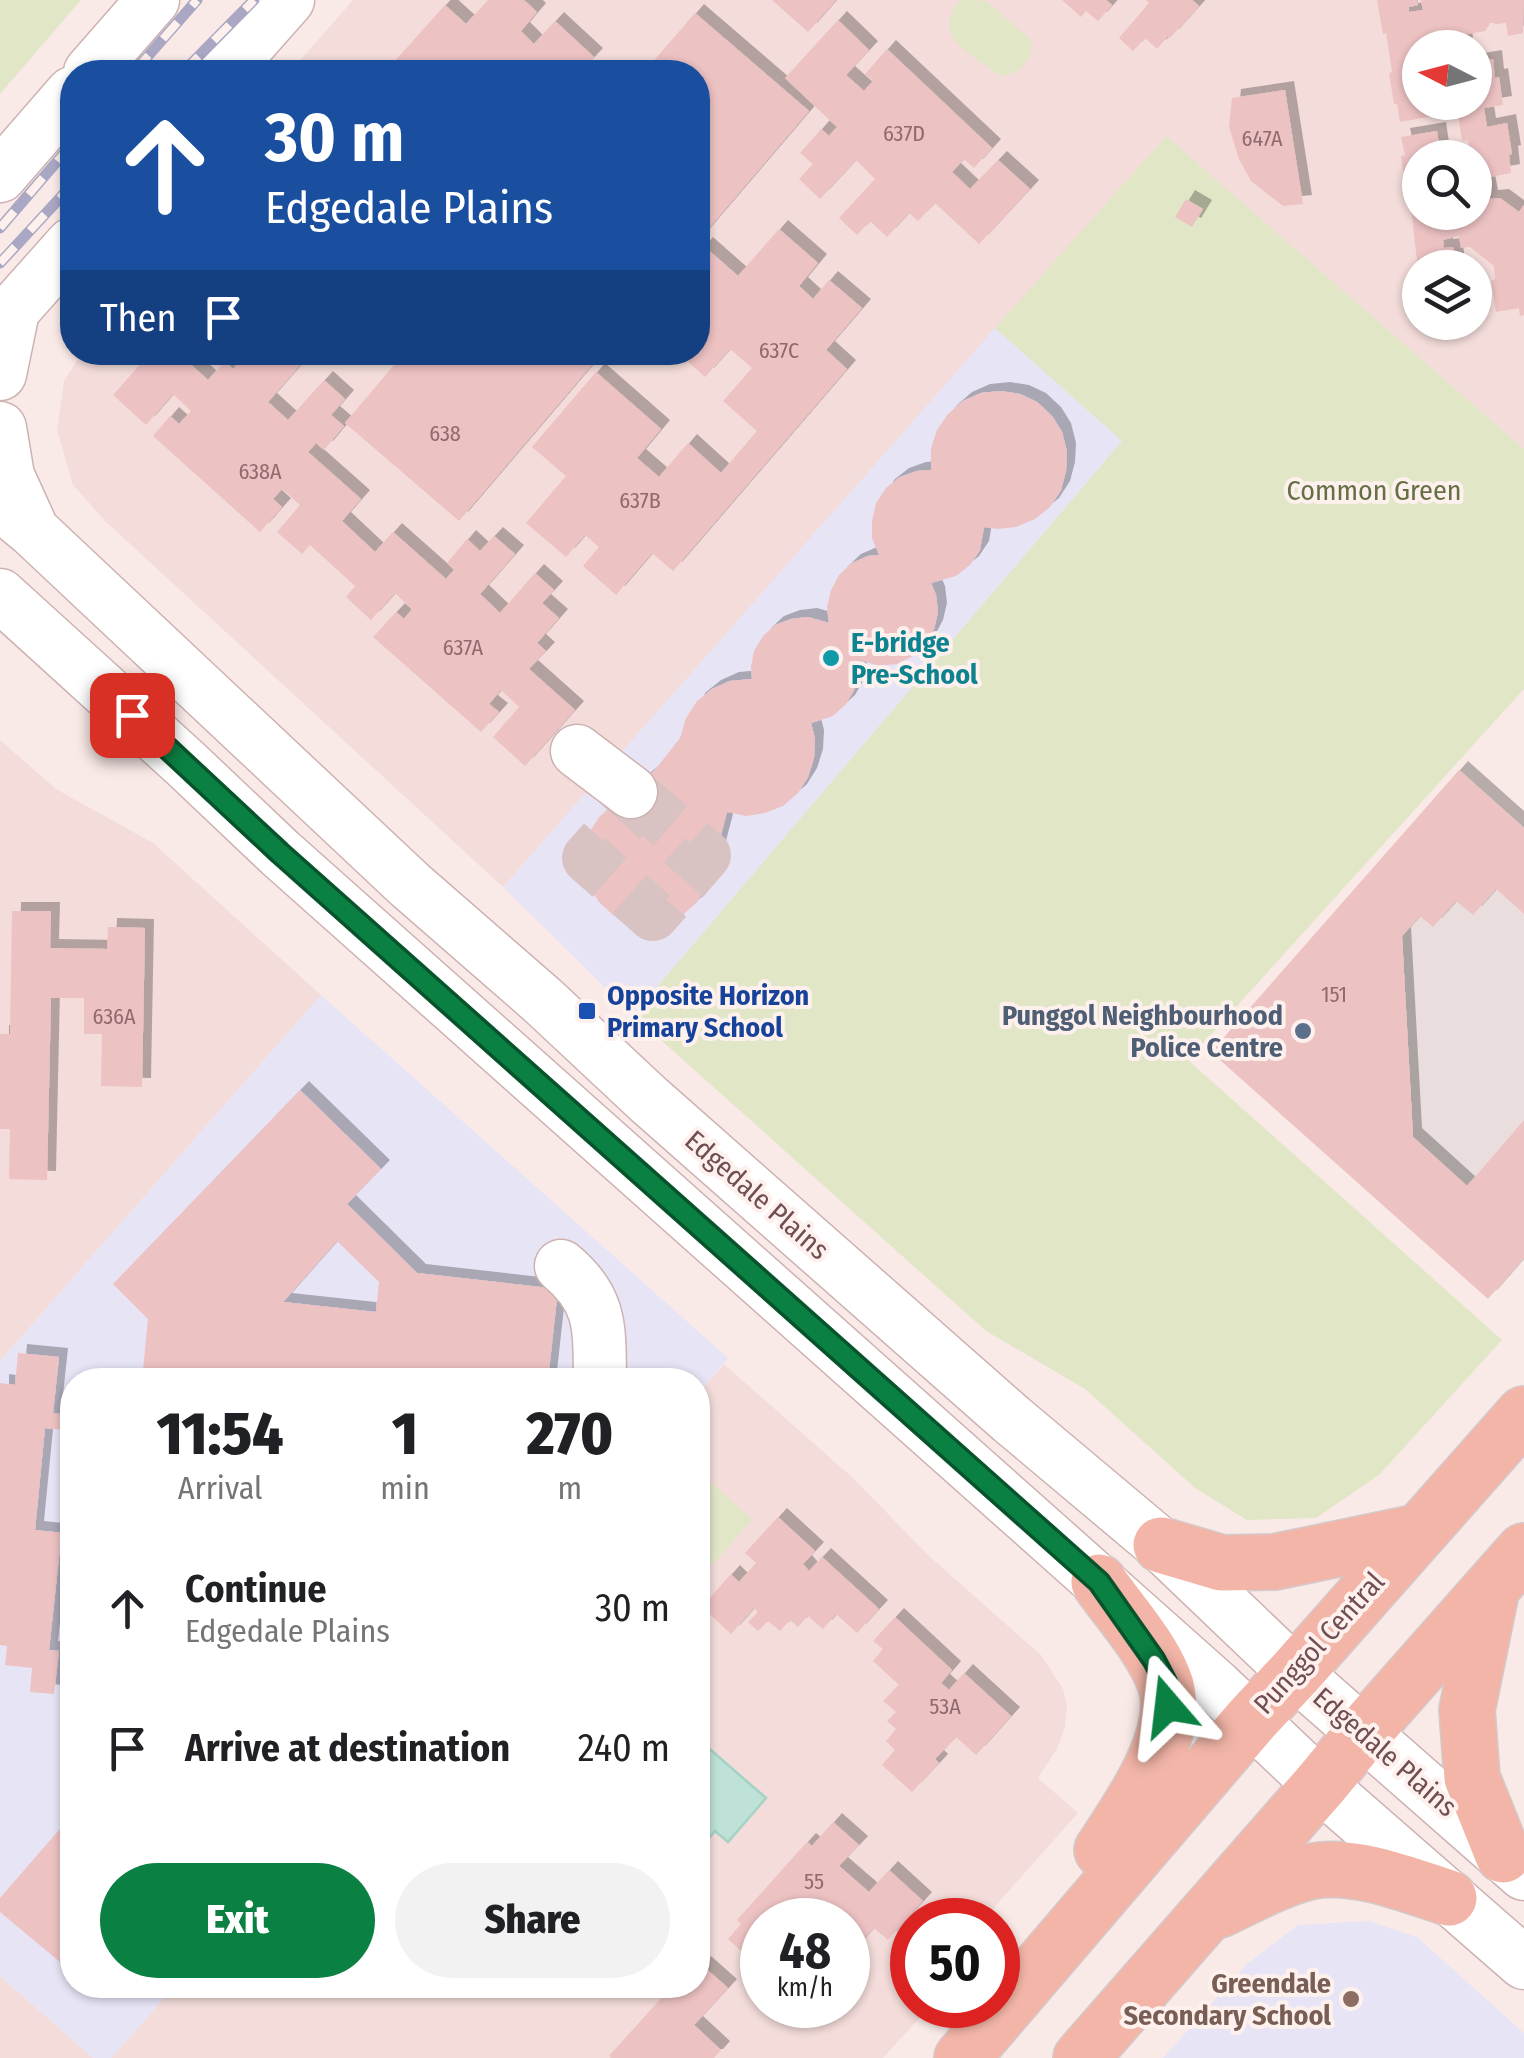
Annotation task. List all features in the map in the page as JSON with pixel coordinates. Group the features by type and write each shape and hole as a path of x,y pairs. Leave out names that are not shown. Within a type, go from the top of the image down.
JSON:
{"main road":[{"name":"Punggol Central","path":"979,2038 1252,1719 1524,1414"},
{"path":"1161,1545 1222,1564 1274,1562 1419,1532"},
{"path":"1081,2058 1508,1570"},
{"path":"1508,1570 1466,1710 1472,1778 1513,1864"},
{"path":"979,2038 1148,1778 1168,1718 1166,1683 1099,1582"},
{"path":"1208,1915 1270,1886 1319,1870 1376,1874 1449,1898"}],"street":[{"path":"100,60 153,0"},
{"path":"235,60 288,0"},
{"path":"0,176 60,107"},
{"path":"0,374 6,318 60,257"},
{"path":"0,428 16,518"},
{"name":"Edgedale Plains","path":"16,518 410,885 649,1100 1011,1419 1161,1545 1295,1673 1513,1864"},
{"path":"0,595 280,853 1252,1719 1320,1786 1524,1963"},
{"path":"577,751 631,792"},
{"path":"561,1266 589,1294 596,1316 599,1368"}],"shaded area":[{"path":"353,0 1524,0 1524,449 1165,137 503,887 105,521 73,485 57,430 64,381 74,365 710,365 710,60 300,60"},
{"path":"995,328 1122,441 633,1015 503,887"},
{"path":"0,740 56,789 153,843 321,995 0,1361"},
{"path":"1496,889 1524,914 1524,1120 1467,1186 1413,1137 1402,936 1420,916"},
{"path":"321,995 728,1358 710,1380 710,1368 60,1368 60,1998 164,1998 111,2058 93,2058 0,1976 0,1361"},
{"path":"724,1364 854,1479 928,1555 1041,1655 1063,1689 1067,1705 1057,1749 1038,1778 1078,1813 1003,1898 890,1898 890,2028 910,2028 883,2058 111,2058 164,1998 710,1998 710,1380"},
{"name":"Greendale Secondary School","path":"1369,1921 1417,1937 1524,2033 1524,2058 1163,2058 1247,1964 1298,1925"},
{"path":"0,1976 93,2058 0,2058"}],"green space":[{"path":"0,0 81,0 0,94"},
{"path":"962,0 986,1 1032,41 1024,65 1001,76 961,47 953,37 950,19"},
{"name":"Common Green","path":"1166,136 1524,449 1524,689 1188,1060 1502,1340 1379,1475 1316,1518 1247,1520 1195,1488 1085,1389 986,1331 633,1015 1122,441 995,328"},
{"path":"710,1481 752,1520 710,1567"}],"water":[{"path":"710,1749 766,1798 728,1842 715,1831 710,1837"}],"building":[{"path":"488,0 524,0 537,12 521,31 534,44 555,21 594,57 396,60 445,5 466,24"},
{"path":"772,0 836,0 808,32"},
{"path":"1062,0 1106,0 1112,5 1098,21 1086,11 1081,17"},
{"path":"1146,0 1192,0 1199,6 1157,49 1145,38 1133,51 1119,38 1149,3"},
{"path":"1377,0 1417,0 1418,5 1409,7 1409,12 1423,10 1421,0 1524,0 1523,33 1508,36 1506,23 1491,22 1486,30 1402,30 1402,120 1411,120 1400,122 1394,104 1386,33 1383,34"},
{"path":"695,13 809,111 710,227 710,60 654,60"},
{"path":"838,20 869,50 846,75 864,91 873,81 865,74 887,49 992,148 974,168 964,159 952,172 970,189 998,160 1030,189 979,244 935,203 918,221 909,213 887,237 870,221 857,235 839,218 875,179 856,160 820,199 799,179 813,164 800,153 821,129 829,136 837,127 785,78"},
{"path":"1492,59 1503,105 1492,107"},
{"path":"1285,90 1303,204 1283,206 1251,181 1229,127 1232,98"},
{"path":"1459,120 1486,120 1487,127 1507,123 1511,173 1492,177 1492,140 1462,140"},
{"path":"1437,131 1438,140 1402,142 1401,137"},
{"path":"1500,198 1519,212 1524,205 1524,315 1520,316 1519,308 1496,312 1492,250 1461,248 1459,236 1443,240 1444,248 1453,250 1416,250 1414,230 1492,230 1492,199"},
{"path":"1186,199 1203,209 1192,227 1175,217"},
{"path":"779,229 818,263 799,286 813,299 829,280 862,308 826,350 847,369 673,571 652,553 616,595 583,566 599,547 585,535 566,557 526,523 566,476 532,447 596,372 661,429 637,458 659,477 688,443 721,473 757,431 723,401 752,368 730,349 705,377 692,365 710,365 710,251 738,276"},
{"path":"140,365 191,365 208,380 221,365 233,369 237,365 300,365 268,402 288,420 324,380 345,399 331,415 344,426 324,450 316,443 308,452 361,499 342,521 375,552 393,532 446,579 454,570 447,563 467,539 480,551 494,536 515,554 480,594 500,613 535,573 554,590 542,603 559,618 537,643 546,651 529,669 575,710 525,766 493,737 519,707 501,690 489,704 499,712 481,732 373,637 396,612 404,619 412,609 395,593 371,620 346,597 355,586 310,545 302,554 277,532 300,505 282,489 273,499 282,507 260,532 153,436 170,416 179,424 191,411 173,394 146,425 113,395"},
{"path":"394,365 592,365 459,521 345,423"},
{"name":"E-bridge Pre-School","path":"1001,391 1037,402 1062,432 1066,471 1061,490 1050,507 1016,527 984,527 980,550 970,565 956,576 931,583 938,612 934,629 913,656 897,664 880,666 860,660 854,690 846,704 833,716 811,723 814,758 798,793 783,806 765,813 746,816 727,812 707,887 697,902 666,923 630,923 613,915 589,887 584,869 589,833 599,817 654,771 680,738 697,701 730,681 752,679 754,651 775,625 808,617 829,623 827,607 839,575 852,563 879,555 872,538 872,521 876,503 886,488 900,477 931,470 931,448 937,430 963,401 981,393"},
{"path":"1459,770 1524,828 1524,914 1496,889 1473,915 1456,901 1433,927 1420,916 1402,936 1413,1137 1467,1186 1524,1120 1524,1258 1488,1299 1211,1052"},
{"path":"12,911 51,911 50,948 107,949 108,927 145,928 142,1087 101,1086 102,1034 84,1034 84,998 51,998 47,1180 9,1179 10,1129 0,1129 0,1034 10,1034"},
{"path":"300,1090 381,1169 347,1204 417,1273 558,1289 549,1368 143,1368 148,1319 113,1284","holes":["337,1241 379,1282 376,1312 283,1302"]},
{"path":"18,1353 59,1357 53,1413 60,1414 60,1430 45,1428 35,1530 60,1533 49,1650 59,1651 54,1694 30,1692 32,1668 5,1665 7,1646 0,1645 0,1383 15,1385"},
{"path":"778,1517 815,1551 803,1564 809,1571 822,1557 879,1609 857,1633 836,1614 823,1629 808,1616 798,1627 790,1620 780,1631 768,1621 758,1631 748,1622 758,1612 754,1608 731,1634 710,1614 710,1598 731,1574 739,1582 756,1563 745,1553"},
{"path":"895,1617 952,1670 941,1683 949,1690 964,1673 1011,1716 976,1755 956,1737 912,1792 882,1765 895,1750 886,1741 896,1729 887,1721 896,1712 883,1701 899,1685 873,1661 883,1649 873,1641"},
{"path":"833,1822 859,1845 839,1866 869,1892 889,1870 920,1898 890,1898 888,1940 874,1928 870,1932 870,1898 757,1898 807,1842 812,1846"},
{"path":"60,1829 60,1962 0,1912 0,1898"},
{"path":"740,1925 740,1950 728,1939"},
{"path":"710,1972 728,1988 694,2025 721,2050 714,2058 609,2056 661,1998 710,1998"}],"tunnel":[{"path":"631,792 705,855 653,915 588,858 640,800"}],"railway":[{"path":"144,60 197,0"},
{"path":"195,60 254,0"},
{"path":"0,228 60,158"},
{"path":"0,263 60,198"}],"place":[{"name":"E-bridge Pre-School","path":"831,658"},
{"name":"Opposite Horizon Primary School","path":"587,1011"},
{"name":"Punggol Neighbourhood Police Centre","path":"1303,1031"},
{"name":"Greendale Secondary School","path":"1351,1999"}],"route":[{"path":"132,715 280,853 1099,1582 1154,1660 1166,1683 1168,1706"}]}
